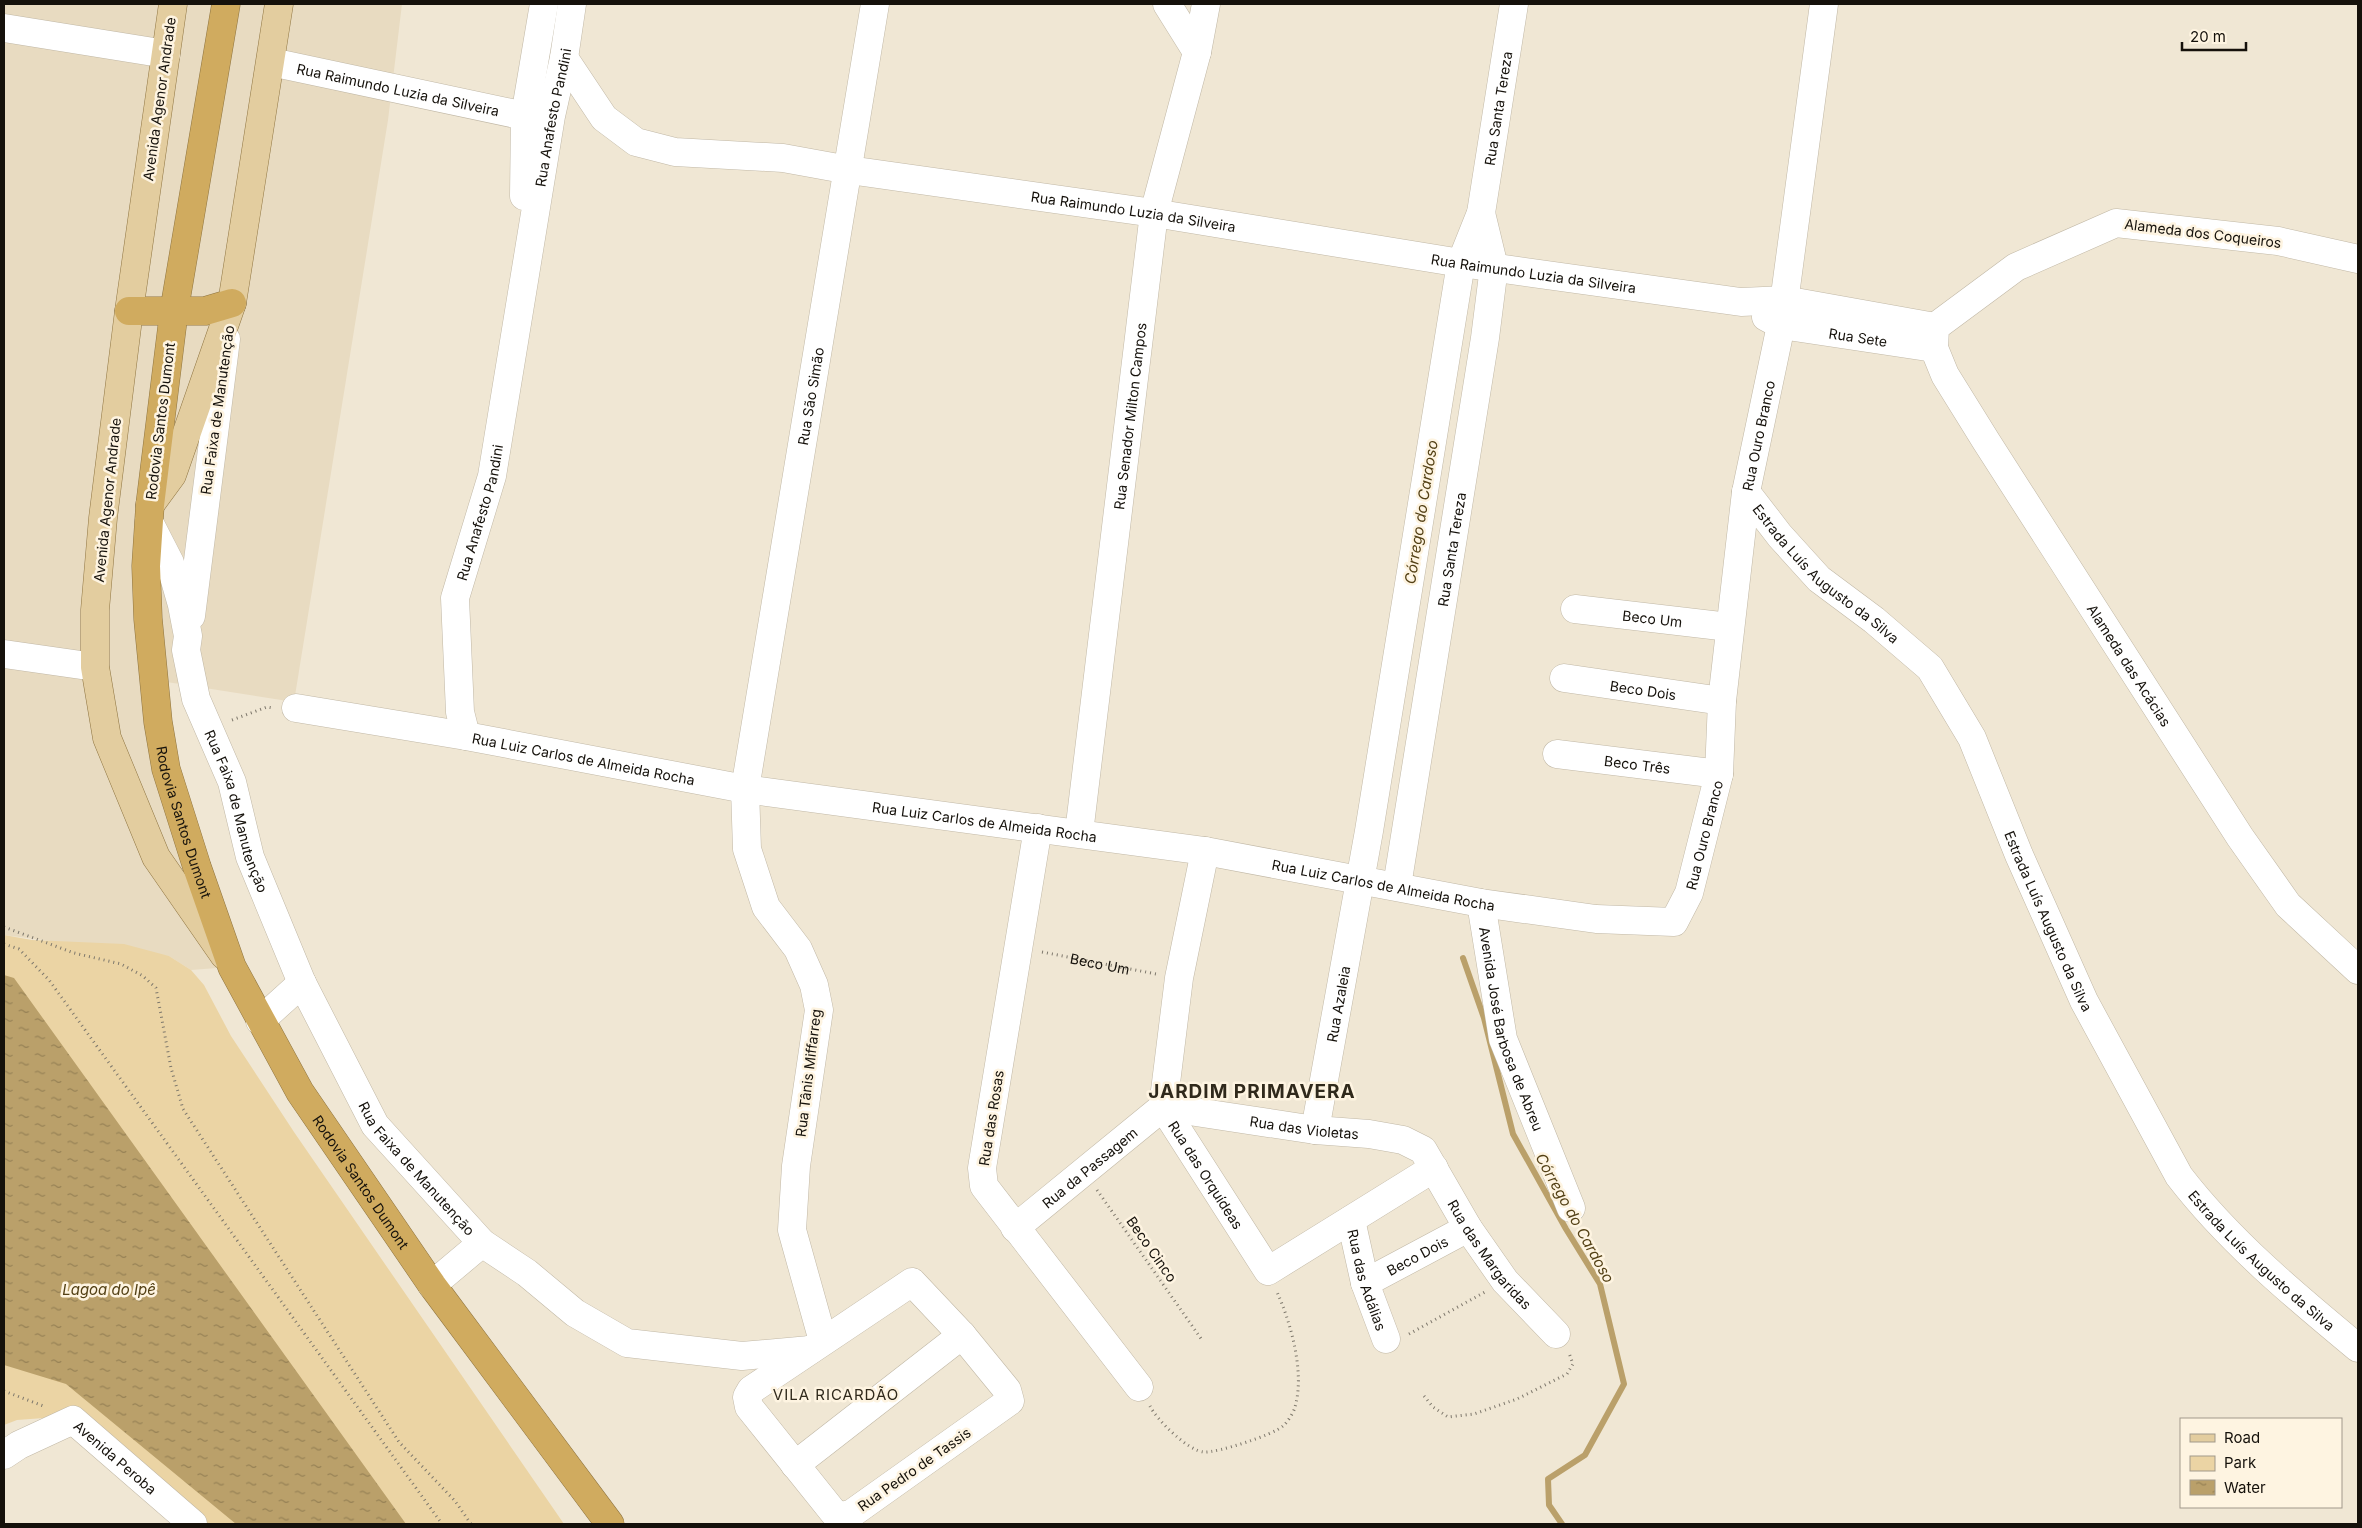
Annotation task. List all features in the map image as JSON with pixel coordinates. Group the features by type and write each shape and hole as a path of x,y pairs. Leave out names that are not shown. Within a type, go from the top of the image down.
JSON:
{"highway":[{"name":"Rodovia Santos Dumont","path":"226,4 174,311 149,513 146,566 148,619 158,722 166,769 197,867 232,966 300,1092 432,1285 610,1524"},
{"path":"128,311 205,311 232,303"}],"main road":[{"name":"Avenida Agenor Andrade","path":"173,4 128,311 103,518 95,610 95,667 107,738 156,857 232,966"},
{"path":"149,513 172,475 232,303 279,4"}],"street":[{"name":"Rua Anafesto Pandini","path":"523,290 525,116 544,4"},
{"name":"Rua Anafesto Pandini","path":"466,736 460,712 455,598 492,476 551,116 564,58 572,4"},
{"name":"Rua São Simão","path":"744,789 849,170 875,4"},
{"path":"1167,4 1197,52"},
{"name":"Rua Santa Tereza","path":"1360,879 1462,263 1481,213 1514,4"},
{"name":"Rua Ouro Branco","path":"1674,922 1688,892 1718,774 1729,627 1746,492 1783,313 1824,4"},
{"name":"Rua Senador Milton Campos","path":"1079,833 1154,213 1197,52 1203,8"},
{"path":"4,28 166,54"},
{"name":"Rua Raimundo Luzia da Silveira","path":"564,58 604,118 636,142 675,152 783,158 849,170 1154,213 1462,263 1741,302 1783,313"},
{"name":"Rua Raimundo Luzia da Silveira","path":"271,62 525,116"},
{"name":"Rua Santa Tereza","path":"1397,886 1486,338 1494,267 1481,213"},
{"name":"Alameda dos Coqueiros","path":"1934,337 2016,267 2116,223 2278,241 2358,259"},
{"name":"Rua Faixa de Manutenção","path":"232,303 214,427 186,650 194,690 207,726 232,782 250,857 302,984 375,1125 482,1244 527,1273 575,1314 627,1343 742,1356 817,1346"},
{"name":"Rua Sete","path":"1783,313 1934,337"},
{"name":"Alameda das Acácias","path":"1934,337 1945,375 2240,837 2288,906 2358,970"},
{"name":"Estrada Luís Augusto da Silva","path":"1746,492 1780,536 1819,579 1874,620 1930,668 1972,738 2019,855 2084,1001 2180,1176 2201,1203 2247,1249 2358,1348"},
{"name":"Rua Faixa de Manutenção","path":"149,513 170,563 182,605 188,636"},
{"name":"Beco Um","path":"1576,609 1729,627"},
{"path":"4,654 95,667"},
{"name":"Beco Dois","path":"1564,678 1722,701"},
{"name":"Rua Luiz Carlos de Almeida Rocha","path":"296,708 466,736 744,789 1205,851 1481,903 1596,919 1674,922"},
{"name":"Beco Três","path":"1557,754 1718,774"},
{"name":"Rua Tânis Miffarreg","path":"744,789 747,850 766,907 798,949 814,985 819,1010 796,1166 792,1230 817,1346"},
{"name":"Rua das Rosas","path":"1038,828 1020,948 982,1168 984,1186 1139,1387"},
{"name":"Rua das Orquídeas","path":"1205,851 1179,978 1163,1107 1268,1270"},
{"name":"Rua Azaleia","path":"1315,1130 1360,879"},
{"name":"Avenida José Barbosa de Abreu","path":"1481,903 1503,1039 1571,1208"},
{"path":"260,1021 302,984"},
{"name":"Rua das Violetas","path":"1163,1107 1315,1130 1369,1134 1403,1140 1423,1150 1434,1168"},
{"name":"Rua da Passagem","path":"1015,1228 1163,1107"},
{"path":"1268,1270 1434,1168"},
{"name":"Rua das Margaridas","path":"1434,1168 1468,1228 1505,1282 1556,1334"},
{"name":"Rua das Adálias","path":"1351,1220 1365,1283 1386,1339"},
{"name":"Beco Dois","path":"1365,1283 1468,1228"},
{"path":"432,1285 482,1244"},
{"path":"795,1465 962,1335 912,1282 817,1346"},
{"name":"Rua Pedro de Tassis","path":"817,1346 751,1390 747,1396 749,1406 834,1513 845,1516 1008,1404 1010,1397 1007,1390 962,1335"},
{"name":"Avenida Peroba","path":"4,1455 19,1445 74,1420 193,1524"}],"path":[{"path":"207,726 240,718 267,708 296,708"},
{"path":"4,927 74,953 121,964 142,976 156,988 171,1068 183,1110 399,1442 455,1501 471,1524"},
{"path":"4,944 19,949 49,980 442,1524"},
{"name":"Beco Um","path":"1020,948 1179,978"},
{"name":"Beco Cinco","path":"1084,1171 1202,1340"},
{"path":"1139,1387 1156,1418 1187,1445 1202,1452 1220,1451 1283,1427 1295,1408 1298,1385 1289,1319 1268,1270"},
{"path":"1386,1339 1390,1341 1404,1337 1477,1297"},
{"path":"1424,1396 1433,1407 1448,1417 1474,1414 1517,1399 1567,1374 1573,1364 1567,1347 1556,1334"},
{"path":"4,1391 30,1399 74,1420"}],"shaded area":[{"path":"4,4 402,4 388,120 294,702 154,680 230,967 191,970 169,956 4,935"}],"green space":[{"path":"4,935 32,940 124,944 169,956 191,970 204,985 231,1036 294,1132 564,1524 199,1524 80,1420 44,1418 17,1420 4,1425"}],"water":[{"name":"Lagoa do Ipê","path":"4,975 14,978 406,1524 236,1524 66,1384 4,1365"}],"waterway":[{"name":"Córrego do Cardoso","path":"1463,958 1484,1018 1513,1134 1566,1229 1600,1284 1624,1384 1585,1455 1548,1479 1549,1505 1562,1524"}],"district":[{"name":"JARDIM PRIMAVERA","path":"1252,1091"},
{"name":"VILA RICARDÃO","path":"836,1394"}]}
